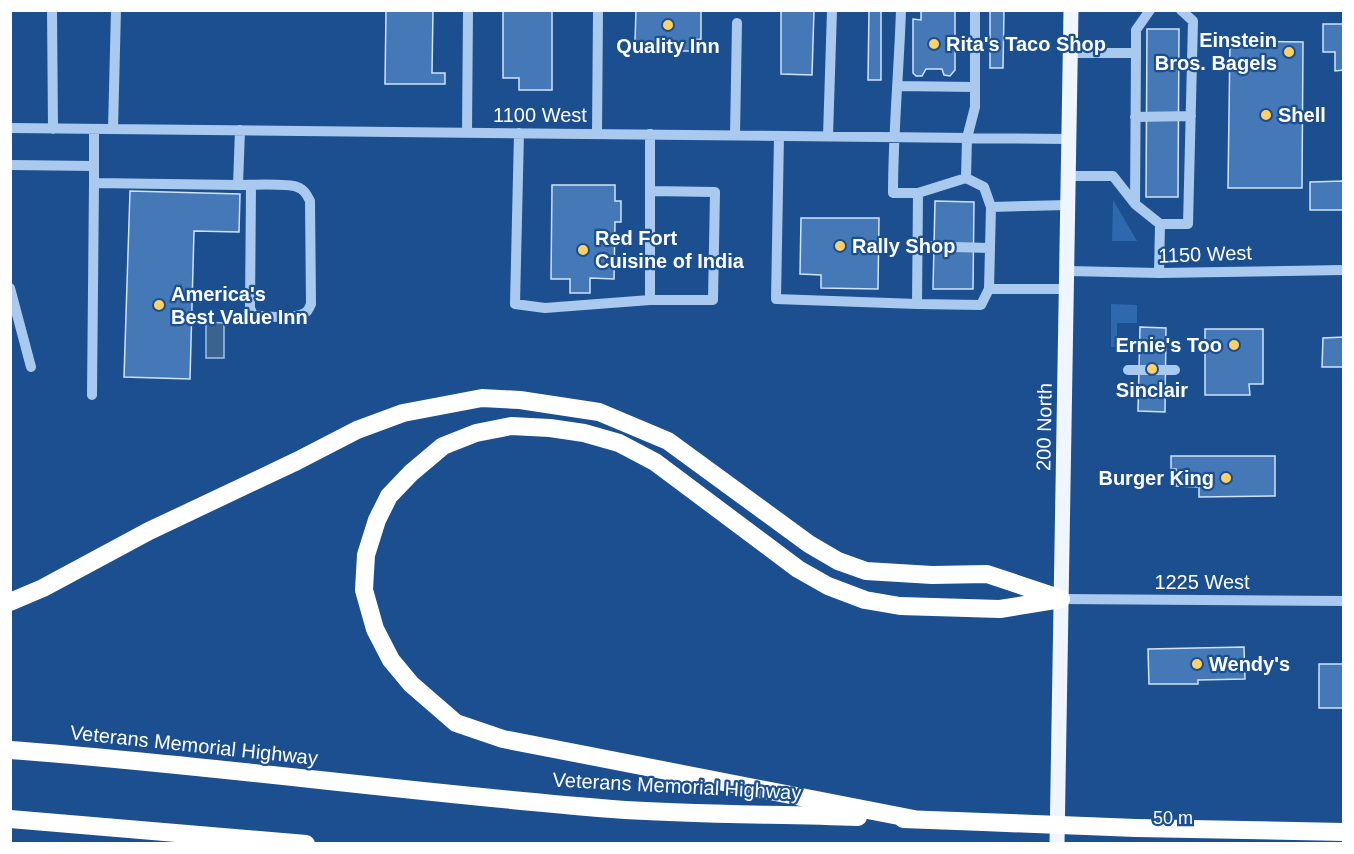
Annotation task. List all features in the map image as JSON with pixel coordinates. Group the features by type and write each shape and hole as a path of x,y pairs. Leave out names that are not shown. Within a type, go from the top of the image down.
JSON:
{"highway":[{"path":"10,602 43,588 149,531 357,430 403,413 482,398 520,400 599,412 668,441 809,544 838,561 866,571 932,575 987,574 1061,599"},
{"path":"914,819 503,739 456,723 411,684 391,660 375,630 364,590 366,555 377,519 389,496 411,472 443,446 476,433 511,426 584,433 619,444 655,462 798,569 828,586 865,600 900,606 999,609 1061,599"},
{"name":"Veterans Memorial Highway","path":"10,750 92,756 615,809 1136,828 1344,832"},
{"path":"10,819 306,843"}],"main road":[{"name":"200 North","path":"1058,843 1071,10"}],"street":[{"path":"52,10 52,129"},
{"path":"113,129 116,10"},
{"path":"467,133 468,10"},
{"path":"597,134 598,10"},
{"path":"828,136 832,10"},
{"path":"779,136 776,299 981,305 989,290 991,207 984,187 966,178 918,193 892,193 901,10"},
{"path":"966,178 967,138 975,107 975,10"},
{"path":"1135,204 1136,30 1150,10"},
{"path":"1068,176 1113,176 1135,204 1160,224 1188,224 1193,21 1181,10"},
{"path":"735,135 736,23"},
{"path":"1070,53 1136,53"},
{"path":"898,86 975,87"},
{"path":"1136,117 1191,116"},
{"name":"1100 West","path":"10,128 1068,139"},
{"path":"92,395 94,129"},
{"path":"238,185 240,130"},
{"path":"519,133 515,304 545,308 650,300 713,300 714,192 650,191"},
{"path":"650,134 650,300"},
{"path":"10,165 94,166"},
{"path":"94,183 251,185 297,187 305,191 310,201 311,304 307,312 299,316 263,317 253,315 250,308 251,185"},
{"path":"917,304 918,193"},
{"path":"991,207 1068,205"},
{"path":"1159,273 1160,224"},
{"path":"917,246 990,248"},
{"name":"1150 West","path":"1068,271 1159,273 1344,270"},
{"path":"10,288 31,367"},
{"path":"989,290 1067,289"},
{"path":"1128,370 1175,370"},
{"name":"1225 West","path":"1061,599 1344,601"}],"shaded area":[{"path":"1113,200 1137,241 1112,241"},
{"path":"1111,304 1137,305 1137,323 1117,323 1117,347 1111,347"},
{"path":"206,322 224,323 224,358 206,358"}],"building":[{"path":"386,10 433,10 432,73 445,73 445,84 385,84"},
{"path":"503,10 552,10 552,90 519,90 519,78 503,78"},
{"name":"Quality Inn","path":"636,10 701,10 701,39 694,40 696,51 644,51 644,41 635,42"},
{"path":"781,10 814,10 812,75 781,74"},
{"path":"869,10 881,10 881,80 868,80"},
{"name":"Rita's Taco Shop","path":"921,10 955,10 955,70 950,76 944,75 942,69 926,69 922,76 916,76 913,73 913,19 921,20"},
{"path":"990,10 1004,10 1003,68 990,68"},
{"path":"1323,24 1344,24 1344,70 1335,71 1335,52 1323,52"},
{"path":"1147,29 1179,29 1178,197 1146,197"},
{"name":"Shell","path":"1230,41 1303,42 1302,188 1228,188"},
{"path":"1344,181 1344,210 1310,210 1310,182"},
{"name":"Red Fort Cuisine of India","path":"552,185 615,185 615,201 621,201 621,222 615,222 614,279 590,278 590,293 570,293 570,279 551,279"},
{"name":"America's Best Value Inn","path":"130,191 240,194 239,232 194,231 190,379 124,377"},
{"path":"935,201 974,202 973,289 933,289"},
{"name":"Rally Shop","path":"801,218 879,218 878,289 821,288 821,275 800,274"},
{"name":"Sinclair","path":"1140,327 1166,328 1165,412 1138,411"},
{"name":"Ernie's Too","path":"1205,329 1263,329 1263,384 1249,384 1250,395 1205,395"},
{"path":"1344,337 1344,367 1322,367 1323,338"},
{"name":"Burger King","path":"1171,456 1275,456 1275,496 1199,497 1199,487 1176,486 1176,469 1171,469"},
{"name":"Wendy's","path":"1244,647 1245,679 1198,680 1198,684 1149,684 1148,649"},
{"path":"1319,664 1344,664 1344,708 1319,708"}],"place":[{"name":"Quality Inn","path":"668,25"},
{"name":"Rita's Taco Shop","path":"934,44"},
{"name":"Einstein Bros. Bagels","path":"1289,52"},
{"name":"Shell","path":"1266,115"},
{"name":"Rally Shop","path":"840,246"},
{"name":"Red Fort Cuisine of India","path":"583,250"},
{"name":"America's Best Value Inn","path":"159,305"},
{"name":"Ernie's Too","path":"1234,345"},
{"name":"Sinclair","path":"1152,369"},
{"name":"Burger King","path":"1226,478"},
{"name":"Wendy's","path":"1197,664"}]}
